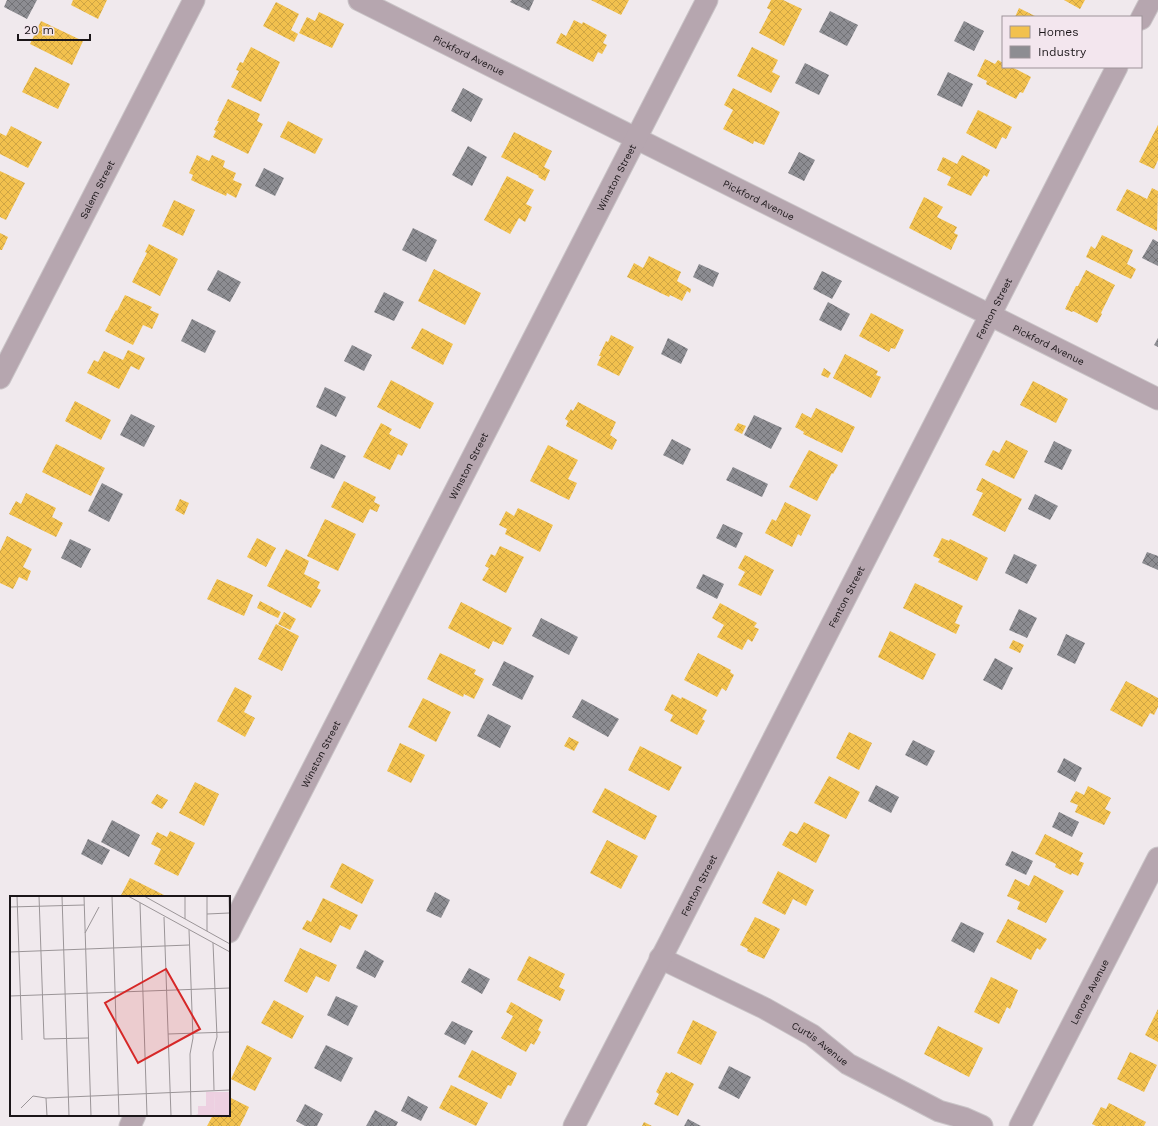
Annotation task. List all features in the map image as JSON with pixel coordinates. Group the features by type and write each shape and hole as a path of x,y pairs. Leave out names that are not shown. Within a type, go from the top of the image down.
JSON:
{"street":[{"name":"Salem Street","path":"0,378 194,0"},
{"name":"Pickford Avenue","path":"359,0 1158,399"},
{"name":"Winston Street","path":"230,930 707,0"},
{"path":"1142,17 1151,0"},
{"name":"Fenton Street","path":"574,1126 1116,68"},
{"name":"Lenore Avenue","path":"1020,1126 1158,858"},
{"name":"Curtis Avenue","path":"660,958 771,1012 812,1035 848,1064 890,1086 939,1111 964,1118 982,1126"},
{"path":"130,1126 135,1116"}],"building: Homes":[{"path":"73,0 107,0 98,19 71,5"},
{"path":"591,0 629,0 621,15"},
{"path":"771,0 783,0 802,9 784,46 759,33 771,10 767,8"},
{"path":"1064,0 1085,0 1080,9"},
{"path":"276,2 299,14 291,30 298,34 294,42 263,26"},
{"path":"1019,8 1035,16 1015,16"},
{"path":"319,12 344,24 332,48 299,33 307,17 315,21"},
{"path":"574,20 582,24 583,22 607,35 603,43 607,45 602,54 598,52 593,62 556,43 561,33 566,36"},
{"path":"41,21 83,41 72,65 30,44"},
{"path":"251,47 280,62 261,102 231,87 239,71 236,70 240,62 243,63"},
{"path":"752,47 778,60 772,72 780,76 771,93 737,76"},
{"path":"985,59 995,64 998,60 1002,62 1002,68 1014,68 1031,77 1023,93 1020,92 1016,99 986,84 987,81 977,76"},
{"path":"35,67 70,84 58,109 22,92"},
{"path":"733,88 780,112 764,145 754,141 753,144 723,129 733,110 724,105"},
{"path":"228,99 260,114 257,121 263,124 248,154 213,137 216,131 214,130 219,121 217,121"},
{"path":"978,110 1012,127 1006,139 1002,137 996,149 966,133"},
{"path":"288,121 323,139 315,154 280,137"},
{"path":"1158,125 1158,160 1154,169 1139,162"},
{"path":"11,126 42,142 28,168 0,154 0,133 6,136"},
{"path":"514,132 552,151 544,167 550,170 545,181 538,177 539,176 501,157"},
{"path":"197,155 209,161 212,155 225,161 223,167 236,173 233,180 242,184 236,198 227,193 226,196 191,180 193,175 189,173"},
{"path":"962,155 990,170 987,177 984,175 971,196 947,185 951,177 937,170 943,157 957,164"},
{"path":"0,171 25,183 6,220 0,217"},
{"path":"507,176 534,190 526,204 532,207 525,222 519,218 510,234 484,220"},
{"path":"1152,188 1158,191 1157,231 1116,210 1127,189 1147,199"},
{"path":"924,197 943,207 937,217 957,227 954,233 958,235 951,250 909,228"},
{"path":"174,200 195,210 183,236 162,226"},
{"path":"0,233 8,237 2,250 0,250"},
{"path":"1102,235 1133,250 1127,264 1136,269 1131,279 1086,257 1091,246 1095,249"},
{"path":"149,244 178,259 160,296 132,282 147,253 145,252"},
{"path":"649,256 681,272 677,281 691,289 690,293 687,291 682,301 670,295 669,297 627,277 634,263 643,268"},
{"path":"434,269 481,293 465,325 418,301"},
{"path":"1086,270 1115,285 1097,323 1073,311 1072,312 1065,309 1076,286 1078,286"},
{"path":"125,295 152,307 150,310 159,314 152,329 143,325 133,345 105,331"},
{"path":"871,313 904,330 895,349 891,348 889,352 859,336"},
{"path":"422,328 453,344 443,365 411,348"},
{"path":"611,335 634,347 619,376 597,365 601,356 599,356 606,341 608,342"},
{"path":"128,350 145,358 139,370 131,366 119,389 87,373 94,360 98,362 104,351 123,360"},
{"path":"845,354 878,371 876,375 881,377 871,398 833,378"},
{"path":"824,368 831,373 828,378 821,375"},
{"path":"391,380 434,403 420,429 377,407"},
{"path":"1033,381 1068,399 1056,423 1020,405"},
{"path":"75,401 111,420 101,440 65,421"},
{"path":"578,402 616,422 610,435 617,440 612,450 566,426 568,421 565,419 571,409 573,411"},
{"path":"816,408 855,427 842,453 803,434 804,432 795,427 802,413 811,418"},
{"path":"381,423 392,429 389,434 408,444 402,456 398,454 390,470 363,457"},
{"path":"738,423 746,426 742,434 734,430"},
{"path":"1006,440 1028,451 1014,479 985,465 993,450 999,453"},
{"path":"56,444 105,468 91,496 42,472"},
{"path":"548,445 578,460 568,479 577,483 569,500 530,481"},
{"path":"809,450 838,465 817,501 789,487"},
{"path":"982,478 1022,499 1005,532 972,515 983,493 976,490"},
{"path":"344,481 376,497 374,502 380,505 377,512 370,509 363,523 331,507"},
{"path":"26,493 56,508 52,517 63,523 56,537 9,514 16,501 21,504"},
{"path":"180,499 189,503 184,515 175,510"},
{"path":"785,502 811,515 801,536 798,534 792,547 765,533 772,519 776,521"},
{"path":"518,508 553,525 540,552 505,534 507,529 499,525 506,511 514,516"},
{"path":"325,519 356,534 338,571 307,556"},
{"path":"7,536 32,549 23,567 31,571 27,581 19,577 13,589 0,583 0,551"},
{"path":"257,538 276,548 266,567 247,557"},
{"path":"942,538 949,541 950,539 988,558 977,581 938,562 940,559 933,556"},
{"path":"500,546 524,557 506,593 482,580 489,568 485,566 491,554 495,556"},
{"path":"286,549 309,561 304,574 320,582 317,588 321,590 311,608 267,586"},
{"path":"745,555 774,570 761,596 738,585 745,572 738,568"},
{"path":"217,579 253,595 244,616 207,599"},
{"path":"915,583 963,606 955,623 960,625 956,634 903,608"},
{"path":"260,601 281,612 278,618 257,608"},
{"path":"461,602 512,628 503,645 493,641 489,649 448,628"},
{"path":"720,603 757,623 754,627 759,629 752,642 748,639 742,650 717,637 724,625 712,618"},
{"path":"284,612 296,619 290,630 278,624"},
{"path":"276,624 299,636 282,671 258,659"},
{"path":"890,631 936,654 923,680 878,657"},
{"path":"1013,640 1024,645 1020,653 1009,648"},
{"path":"440,653 476,670 474,674 484,679 474,699 464,694 463,697 427,679"},
{"path":"698,653 731,670 730,672 734,675 726,691 722,688 717,697 684,680"},
{"path":"1126,681 1158,698 1158,707 1154,715 1150,713 1142,727 1110,710"},
{"path":"235,687 252,696 244,712 255,718 245,737 217,721"},
{"path":"672,694 681,699 682,697 707,710 702,719 705,721 697,735 670,721 673,715 664,710"},
{"path":"423,698 451,712 436,742 408,727"},
{"path":"849,732 872,743 859,770 836,758"},
{"path":"569,737 579,742 574,751 564,746"},
{"path":"400,743 425,755 411,783 387,771"},
{"path":"640,746 682,767 669,791 628,770"},
{"path":"829,776 860,792 846,819 814,803"},
{"path":"195,782 219,794 204,826 179,813"},
{"path":"1088,786 1111,798 1105,809 1111,812 1104,825 1075,812 1078,805 1070,802 1076,791 1084,795"},
{"path":"605,788 657,816 645,840 592,812"},
{"path":"157,794 168,800 162,809 151,803"},
{"path":"804,822 830,835 816,863 782,845 790,831 797,834"},
{"path":"170,831 195,843 178,876 154,864 161,849 151,844 157,832 167,837"},
{"path":"1045,834 1083,853 1079,861 1084,863 1078,876 1072,873 1071,875 1055,867 1056,864 1035,854"},
{"path":"607,840 638,856 621,889 590,873"},
{"path":"342,863 374,880 362,904 330,887"},
{"path":"778,871 814,890 806,906 793,899 785,915 762,903"},
{"path":"1034,875 1064,891 1046,923 1017,909 1020,902 1007,896 1015,879 1029,886"},
{"path":"130,878 166,896 121,896"},
{"path":"323,898 358,915 350,930 340,925 331,943 302,929 307,920 311,922"},
{"path":"755,917 780,929 764,959 747,951 748,949 740,945"},
{"path":"1008,919 1047,939 1040,950 1037,948 1031,960 996,942"},
{"path":"300,948 337,965 329,982 316,976 307,993 284,981"},
{"path":"529,956 565,974 559,987 565,990 560,1001 517,980"},
{"path":"991,977 1018,990 1010,1009 1007,1007 999,1024 974,1012"},
{"path":"274,1000 304,1016 292,1039 261,1023"},
{"path":"511,1002 543,1020 538,1030 541,1032 534,1045 531,1043 526,1052 501,1038 513,1016 506,1012"},
{"path":"1158,1009 1158,1042 1145,1035"},
{"path":"693,1020 717,1032 701,1065 677,1053"},
{"path":"938,1026 983,1048 969,1077 924,1054"},
{"path":"247,1045 272,1058 255,1091 231,1079"},
{"path":"472,1050 517,1073 511,1086 508,1085 501,1099 458,1077"},
{"path":"1130,1052 1157,1065 1144,1092 1117,1079"},
{"path":"666,1072 670,1074 671,1072 694,1084 678,1116 654,1104 659,1094 656,1092"},
{"path":"451,1085 488,1103 476,1126 439,1108"},
{"path":"230,1098 249,1107 240,1126 207,1126 212,1116 230,1116"},
{"path":"1109,1103 1146,1122 1144,1126 1096,1126 1092,1124 1101,1107 1106,1109"},
{"path":"644,1122 652,1126 642,1126"}],"building: Industry":[{"path":"7,0 37,0 27,19 4,7"},
{"path":"512,0 534,0 529,11 510,2"},
{"path":"830,11 858,25 847,46 819,32"},
{"path":"964,21 984,31 974,51 954,41"},
{"path":"805,63 829,75 819,95 795,83"},
{"path":"948,72 973,84 962,107 937,95"},
{"path":"463,88 483,99 471,122 451,111"},
{"path":"468,146 487,157 472,186 452,175"},
{"path":"799,152 815,160 804,181 788,173"},
{"path":"264,168 284,178 275,196 255,186"},
{"path":"413,228 437,240 426,262 402,250"},
{"path":"1153,239 1158,242 1158,266 1142,258"},
{"path":"699,264 719,273 713,287 693,277"},
{"path":"218,270 241,282 230,302 207,290"},
{"path":"822,271 842,281 832,299 813,289"},
{"path":"384,292 404,302 394,321 374,312"},
{"path":"828,302 850,314 841,331 819,320"},
{"path":"192,319 216,331 205,353 181,341"},
{"path":"668,338 688,349 681,364 661,354"},
{"path":"1158,338 1158,347 1154,345"},
{"path":"352,345 372,355 364,371 344,361"},
{"path":"325,387 346,397 336,417 316,407"},
{"path":"131,414 155,426 144,447 120,435"},
{"path":"754,415 782,428 771,449 744,435"},
{"path":"672,439 691,449 683,465 663,455"},
{"path":"1054,441 1072,450 1062,470 1044,462"},
{"path":"321,444 346,456 334,479 310,468"},
{"path":"733,467 768,484 762,497 726,480"},
{"path":"102,483 123,494 109,522 88,511"},
{"path":"1035,494 1058,506 1050,520 1028,509"},
{"path":"723,524 743,533 736,548 716,538"},
{"path":"70,539 91,549 81,568 61,558"},
{"path":"1147,552 1158,556 1158,570 1142,563"},
{"path":"1014,554 1037,565 1027,584 1005,573"},
{"path":"703,574 724,584 717,599 696,588"},
{"path":"1019,609 1037,618 1027,638 1009,630"},
{"path":"541,618 578,637 569,655 532,636"},
{"path":"1066,634 1085,643 1075,664 1057,655"},
{"path":"995,658 1013,668 1002,690 983,680"},
{"path":"504,661 534,676 522,700 492,685"},
{"path":"582,699 619,719 608,737 572,717"},
{"path":"488,714 511,726 500,748 477,736"},
{"path":"913,740 935,751 927,766 905,755"},
{"path":"1064,758 1082,768 1075,782 1057,772"},
{"path":"876,785 899,797 891,813 868,801"},
{"path":"1059,812 1079,822 1072,837 1052,827"},
{"path":"112,820 140,835 129,857 101,842"},
{"path":"88,839 110,850 102,865 81,854"},
{"path":"1012,851 1033,861 1026,875 1005,865"},
{"path":"435,892 450,900 441,918 426,911"},
{"path":"961,922 984,933 974,953 951,941"},
{"path":"365,950 384,961 375,978 356,968"},
{"path":"469,968 490,979 482,994 461,982"},
{"path":"336,996 358,1006 348,1026 327,1015"},
{"path":"452,1021 473,1031 465,1045 444,1034"},
{"path":"326,1045 353,1058 341,1082 314,1068"},
{"path":"729,1066 751,1077 739,1099 718,1088"},
{"path":"408,1096 428,1107 421,1121 401,1111"},
{"path":"305,1104 323,1114 317,1126 305,1126 296,1121"},
{"path":"375,1110 398,1122 396,1126 366,1126"},
{"path":"688,1119 701,1126 684,1126"}]}
